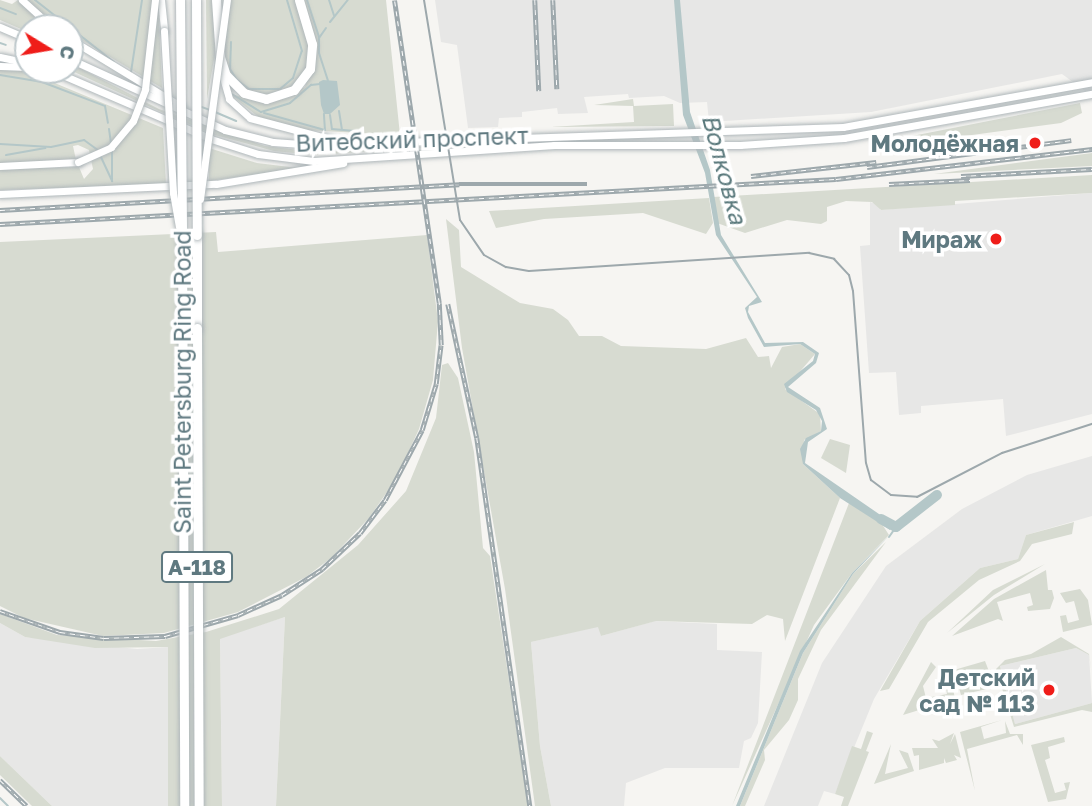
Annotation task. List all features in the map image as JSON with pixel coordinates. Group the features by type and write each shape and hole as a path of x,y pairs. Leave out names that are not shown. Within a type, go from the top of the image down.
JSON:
{"highway":[{"name":"Saint Petersburg Ring Road","path":"180,0 184,806"},
{"name":"Saint Petersburg Ring Road","path":"196,0 199,806"},
{"path":"216,0 220,57 230,81 252,97 273,99 295,90 310,69 313,51 299,0"}],"main road":[{"path":"22,0 38,14"},
{"path":"0,166 78,162 111,148 137,113 147,78 155,0"},
{"path":"161,0 173,193 182,238"},
{"path":"197,234 209,113 227,0"},
{"path":"84,47 175,100 192,117"},
{"path":"220,57 229,99 250,118 351,145"},
{"name":"Витебский проспект","path":"84,66 192,117 273,142 351,145 556,134 707,135 864,125 1092,82"},
{"name":"Витебский проспект","path":"84,84 234,147 274,157 350,160 554,145 691,146 877,135 1092,94"},
{"name":"Витебский проспект","path":"0,194 216,184 324,169 350,160"}],"shaded area":[{"path":"0,0 12,4 18,0 32,14 14,14 14,26 0,20"},
{"path":"27,0 158,0 162,88 84,41 84,14 42,14"},
{"path":"206,0 214,0 217,42 207,99"},
{"path":"231,0 296,0 310,45 310,63 294,87 272,96 245,91 228,74 221,53"},
{"path":"304,0 386,0 400,135 303,130 261,119 230,94 271,103 305,87 316,51"},
{"path":"435,0 1092,0 1092,96 1062,74 871,112 709,122 707,102 680,103 664,96 629,98 628,94 584,97 588,113 558,114 557,108 522,112 522,117 499,118 498,127 468,128 457,45 441,42"},
{"path":"674,0 680,0 690,112 710,170 721,235 762,302 749,306 748,312 765,343 803,342 819,353 816,363 788,387 820,408 827,429 808,442 805,463 892,523 890,530 840,498 803,464 800,449 806,438 821,431 822,421 816,410 787,392 784,384 813,361 815,354 800,344 764,347 748,318 745,308 757,297 716,235 705,173 683,115"},
{"path":"14,69 14,84 57,84 163,128 166,184 0,190 0,169 79,167 84,179 93,169 89,150 78,145 73,146 76,160 0,163 0,70"},
{"path":"84,70 159,109 265,146 316,152 488,144 314,155 274,151 215,135 84,76"},
{"path":"337,81 340,105 330,114 324,114 321,105 319,82"},
{"path":"633,99 634,106 673,104 674,126 550,127 634,122 633,106 594,105"},
{"path":"1080,103 1082,113 1061,123 891,146 912,136"},
{"path":"209,148 257,163 298,168 209,181"},
{"path":"1092,153 1092,166 934,174"},
{"path":"1092,175 1092,193 955,201 955,205 881,210 872,202 846,201 827,207 827,221 821,224 787,220 745,233 717,223 713,210 713,197"},
{"path":"1092,193 1092,414 1006,436 1003,399 921,406 921,413 899,415 896,372 869,373 860,246 870,245 870,202 880,205 880,210"},
{"path":"709,198 713,223 706,234 643,213 544,219 496,228 489,211"},
{"path":"446,219 459,230 461,267 520,303 553,309 568,320 579,336 602,336 621,346 706,349 746,338 758,357 769,356 771,368 782,347 800,344 815,354 785,389 820,414 821,431 804,440 803,464 840,498 785,641 783,619 767,615 752,624 656,621 601,636 598,627 531,642 540,746 551,806 535,806 505,589 462,348"},
{"path":"216,232 218,252 427,235 438,321 433,380 419,429 396,479 369,518 331,558 306,577 238,612 164,633 103,636 24,618 0,606 0,242"},
{"path":"448,363 458,378 474,452 483,548 490,556 528,806 276,806 285,617 220,639 222,806 168,806 168,647 95,648 25,637 0,623 0,614 57,635 156,641 206,632 279,609 358,545 406,491 436,418 442,365"},
{"path":"830,439 850,445 846,473 821,458"},
{"path":"1092,456 1092,516 1026,535 1018,559 980,568 920,621 874,699 835,794 824,791 818,806 764,806 822,663 886,566 962,509 1027,475"},
{"path":"849,503 880,521 889,535 852,573 814,625 732,806"},
{"path":"1074,522 1072,534 1032,544 1020,561 979,580 928,622 889,689 880,691 920,621 980,568 1018,559 1026,535"},
{"path":"889,536 853,574 803,653 740,806 736,806 800,651 852,573"},
{"path":"886,542 821,630 798,679 798,700 789,720 764,750 765,760 745,806 740,806 803,653 853,574"},
{"path":"1045,564 994,595 947,633 993,590"},
{"path":"1046,570 1048,590 1052,590 1054,598 1050,609 1028,611 1027,607 1033,605 1030,593 997,602 1003,621 998,619 952,636 994,599"},
{"path":"1080,589 1088,600 1092,625 1063,632 1060,616 1066,615 1068,623 1079,620 1074,601 1066,603 1060,593"},
{"path":"285,617 276,806 222,806 220,638"},
{"path":"655,621 717,624 717,650 762,652 758,723 751,738 744,741 739,768 665,768 626,783 624,806 551,806 540,746 531,642 599,626 601,636"},
{"path":"0,623 25,637 137,649 168,647 168,806 52,806 0,756"},
{"path":"1061,637 1089,654 1092,675 1089,655 1076,648 1000,666 1015,724 1092,703 1092,712 1082,710 1014,727 996,669 1005,660 1031,654"},
{"name":"Детский сад № 113","path":"1076,648 1089,655 1092,703 1015,724 1000,666"},
{"path":"985,661 995,687 961,695 954,670"},
{"path":"931,662 936,667 923,686 926,698 947,694 943,668 950,673 955,699 903,715"},
{"path":"1002,720 981,727 984,739 1006,733 1005,721 1010,734 1023,734 1023,745 1017,735 967,749 975,791 960,732"},
{"path":"867,731 873,733 866,751 869,752 848,806 841,806 844,797 835,794 852,746 861,749"},
{"path":"954,733 950,744 955,734 961,758 954,755 957,760 946,763 944,758 944,763 919,770 919,755 914,756 912,748 938,748 932,739 939,741"},
{"path":"1064,737 1065,742 1048,747 1050,758 1045,760 1055,793 1066,790 1064,783 1070,782 1066,799 1048,802 1031,745"},
{"path":"891,744 885,774 908,768 899,750 908,753 914,771 874,784"},
{"path":"0,756 52,806 32,806 0,775"}],"waterway":[{"path":"35,0 114,62"},
{"path":"131,72 142,0"},
{"path":"231,42 230,69 237,80 249,89 280,89 293,78 302,51 287,0"},
{"path":"307,0 319,37"},
{"path":"329,0 334,15"},
{"path":"330,22 348,0"},
{"path":"0,8 16,14"},
{"path":"326,28 319,38 319,53 328,81"},
{"path":"0,43 6,45"},
{"path":"0,75 42,82 105,106 108,123"},
{"path":"232,94 261,112 290,103 311,85 320,84"},
{"path":"199,106 210,110"},
{"path":"339,111 342,129"},
{"path":"215,112 236,121"},
{"path":"264,113 325,130 324,114"},
{"path":"330,115 332,129 355,131"},
{"path":"109,129 111,143"},
{"path":"0,144 51,147 84,140 98,150"},
{"path":"6,155 45,148"},
{"path":"100,155 112,181 112,148"},
{"path":"881,519 896,527 937,495"},
{"path":"889,537 896,527"},
{"path":"0,798 8,806"}],"tram line":[{"path":"424,0 460,220 484,255 506,267 529,271 809,253 834,259 849,275 853,291 866,463 871,480 891,495 917,497 1002,453 1092,424"}],"railway":[{"path":"0,611 60,632 104,638 165,636 238,615 282,595 322,569 360,533 385,500 422,430 436,384 441,345 439,303 394,0"},
{"path":"535,0 539,91"},
{"path":"553,0 557,89"},
{"path":"867,167 1071,140"},
{"path":"0,224 836,179 1092,149"},
{"path":"751,176 876,162"},
{"path":"961,176 1092,169"},
{"path":"889,184 970,180"},
{"path":"0,210 459,184 587,184"},
{"path":"448,304 477,438 530,806"},
{"path":"0,780 27,806"}],"place":[{"name":"Молодёжная","path":"1035,143"},
{"name":"Мираж","path":"996,239"},
{"name":"Детский сад № 113","path":"1049,690"}],"water label":[{"name":"Волковка","path":"725,169"}]}
